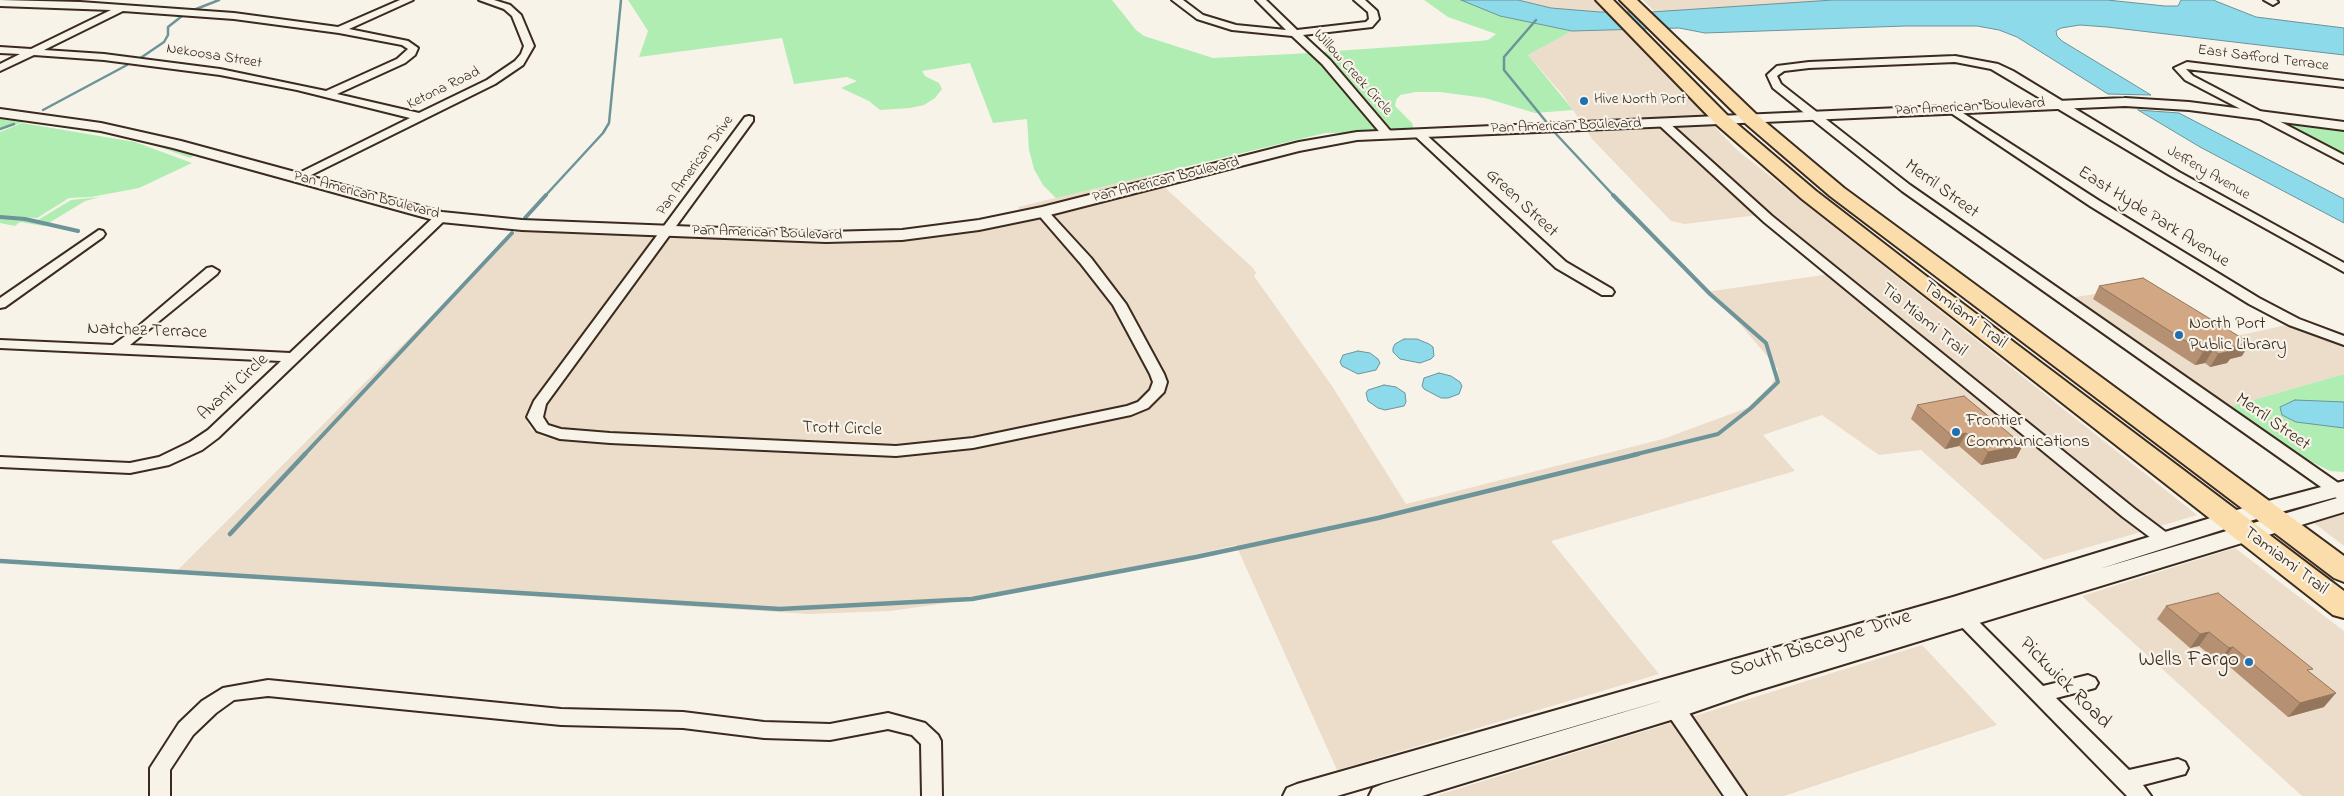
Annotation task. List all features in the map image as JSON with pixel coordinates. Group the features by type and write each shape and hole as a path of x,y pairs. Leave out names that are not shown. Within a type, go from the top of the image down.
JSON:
{"main road":[{"name":"Tamiami Trail","path":"1608,3 1723,121 1875,247 2344,607"},
{"name":"Tamiami Trail","path":"1631,3 1751,119 1888,232 2344,571"}],"street":[{"path":"80,5 91,0"},
{"path":"339,30 408,0"},
{"name":"Ketona Road","path":"298,177 500,77 519,64 526,54 528,42 514,12 502,4 484,0"},
{"name":"Willow Creek Circle","path":"1177,0 1200,17 1235,28 1295,33 1369,25 1374,19 1372,11 1359,0"},
{"name":"Willow Creek Circle","path":"1261,0 1326,62 1387,134"},
{"path":"0,3 80,5 234,16 339,30 405,43 414,50 408,58 328,94"},
{"path":"0,68 124,8"},
{"name":"Nekoosa Street","path":"0,50 104,57 246,76 420,117"},
{"name":"Merril Street","path":"2057,104 2002,70 1966,60 1810,65 1777,70 1772,76 1774,82 1812,115 1954,223 2342,494"},
{"name":"East Safford Terrace","path":"2255,114 2189,78 2179,68 2187,65 2198,66 2344,84"},
{"name":"Pan American Boulevard","path":"0,113 57,120 139,135 441,217 522,225 826,237 879,236 979,225 1042,212 1322,142 1387,134 1532,127 1664,124 2057,104 2154,102 2344,126"},
{"name":"Jeffery Avenue","path":"2057,104 2177,175 2344,268"},
{"name":"East Hyde Park Avenue","path":"1952,109 2094,203 2254,300 2294,322 2344,341"},
{"path":"2255,114 2344,160"},
{"name":"Pan American Drive","path":"667,231 749,119"},
{"name":"Tia Miami Trail","path":"1664,124 1768,219 2129,513 2165,540"},
{"name":"Green Street","path":"1418,132 1561,265 1607,292"},
{"name":"Trott Circle","path":"667,231 539,404 535,418 542,428 560,434 610,438 896,451 973,443 1131,410 1143,405 1157,392 1160,382 1157,374 1120,304 1086,261 1042,212"},
{"name":"Avanti Circle","path":"0,462 130,468 163,461 196,446 213,434 441,217"},
{"path":"0,304 99,234"},
{"path":"116,349 145,328 212,271"},
{"name":"Natchez Terrace","path":"0,344 293,357"},
{"name":"South Biscayne Drive","path":"1383,796 1668,699 2239,527 2342,494"},
{"name":"South Biscayne Drive","path":"1959,612 2165,540 2239,527"},
{"name":"Pickwick Road","path":"1959,612 2141,796"},
{"path":"2040,694 2088,683"},
{"path":"160,796 160,768 186,729 209,707 230,693 268,688 561,717 683,720 764,730 830,732 888,721 918,729 931,741 932,796"},
{"path":"1668,699 1736,796"},
{"name":"South Biscayne Drive","path":"1297,796 1568,716 1668,699"},
{"path":"2125,780 2178,768"}],"shaded area":[{"path":"1518,0 1595,0 1606,12 1551,8"},
{"path":"1643,0 1833,0 1655,12"},
{"path":"1623,30 1708,119 1582,123 1562,94 1528,55 1572,31"},
{"path":"1712,124 1736,149 2197,515 2157,527 1774,218 1671,126"},
{"path":"1661,127 1758,215 1685,224 1671,221 1592,139 1585,128"},
{"path":"1151,175 1156,180 1021,214 1018,207"},
{"path":"1162,185 1253,268 1256,273 1254,276 1332,386 1406,504 1663,439 1747,408 1772,384 1778,369 1740,324 1706,292 1830,274 2144,531 2044,560 1921,450 1879,455 1822,415 1763,435 1795,471 1551,541 1659,674 1337,770 1236,545 1126,571 940,604 890,611 808,614 175,573 519,228 659,234 531,404 526,419 534,432 545,437 607,443 894,456 974,447 1133,414 1149,408 1164,394 1167,382 1164,372 1126,302 1093,260 1050,213"},
{"path":"1038,216 1080,263 1113,305 1150,375 1152,383 1150,391 1138,402 1128,406 972,438 897,446 565,430 549,425 543,415 547,403 671,234 824,240"},
{"path":"2147,286 2227,338 2291,324 2344,344 2344,374 2229,407 2069,298"},
{"path":"2344,514 2344,546 2314,523"},
{"path":"2235,548 2344,631 2344,796 2302,796 2082,596"},
{"path":"1922,645 1997,725 1784,796 1747,796 1691,717"},
{"path":"1674,722 1725,796 1435,796"}],"green space":[{"path":"628,0 1112,0 1136,30 1144,36 1213,58 1311,53 1379,132 1325,133 1056,198 1043,185 1034,169 1029,150 1027,119 993,123 970,63 922,71 925,76 939,83 942,89 935,98 924,105 880,110 869,101 841,88 857,81 847,77 794,84 782,38 639,57 648,31"},
{"path":"1424,0 1461,0 1500,16 1572,31 1528,55 1573,110 1535,113 1485,98 1440,92 1416,92 1400,95 1396,100 1395,106 1412,123 1414,129 1390,131 1321,52 1479,41 1488,40 1496,34 1448,17"},
{"path":"0,115 96,130 198,153 190,158 140,140 27,121 0,130"},
{"path":"22,123 135,142 192,163 139,188 91,197 69,198 37,218 0,216 0,132"},
{"path":"2280,123 2344,128 2344,157"},
{"path":"100,197 85,201 44,226 20,222 15,226 0,223 0,219 38,220 71,200"},
{"path":"2344,374 2344,472 2330,471 2306,459 2229,407"}],"water":[{"path":"1461,0 1518,0 1551,8 1600,12 1651,12 1833,0 2107,0 2178,6 2181,0 2213,0 2256,17 2344,28 2344,55 2107,27 2080,25 2061,28 2056,31 2057,36 2062,41 2151,95 2108,94 2017,37 1999,30 1977,26 1905,26 1705,33 1679,28 1572,31 1500,16"},
{"path":"2138,110 2179,113 2344,199 2344,223 2200,147"},
{"path":"1404,339 1417,339 1429,344 1433,347 1434,356 1420,363 1400,359 1393,352 1393,348 1395,344"},
{"path":"1358,351 1370,353 1378,359 1380,363 1376,370 1358,374 1342,366 1340,362 1343,355"},
{"path":"1439,373 1451,376 1460,382 1462,386 1459,394 1448,398 1441,398 1424,389 1422,386 1424,378"},
{"path":"1384,385 1396,387 1405,393 1406,402 1404,406 1385,410 1378,408 1368,401 1366,393 1368,390"},
{"path":"2295,400 2344,402 2344,428 2296,422 2282,415 2280,407"}],"building":[{"path":"2143,278 2250,343 2231,347 2235,350 2218,354 2213,350 2203,352 2099,286"},
{"path":"1964,396 2023,445 1988,452 1966,433 1952,436 1917,405"},
{"path":"2218,593 2313,669 2307,670 2336,693 2300,703 2233,647 2229,648 2209,632 2200,634 2166,606"}],"waterway":[{"path":"191,11 219,0"},
{"path":"545,196 603,133 609,123 621,0"},
{"path":"139,59 164,42 168,35 168,27 182,16"},
{"path":"1536,20 1504,57 1504,70 1557,135 1614,196"},
{"path":"43,110 127,65"},
{"path":"0,129 14,124"},
{"path":"525,218 546,195"},
{"path":"1613,195 1710,294 1766,343 1778,382 1751,408 1718,434 1633,455"},
{"path":"0,217 25,219 78,231"},
{"path":"304,455 512,233"},
{"path":"230,534 305,454"},
{"path":"0,561 780,609 972,599 1196,557 1378,518 1638,454"}],"place":[{"name":"Hive North Port","path":"1584,101"},
{"name":"North Port Public Library","path":"2179,335"},
{"name":"Frontier Communications","path":"1956,432"},
{"name":"Wells Fargo","path":"2249,662"}]}
